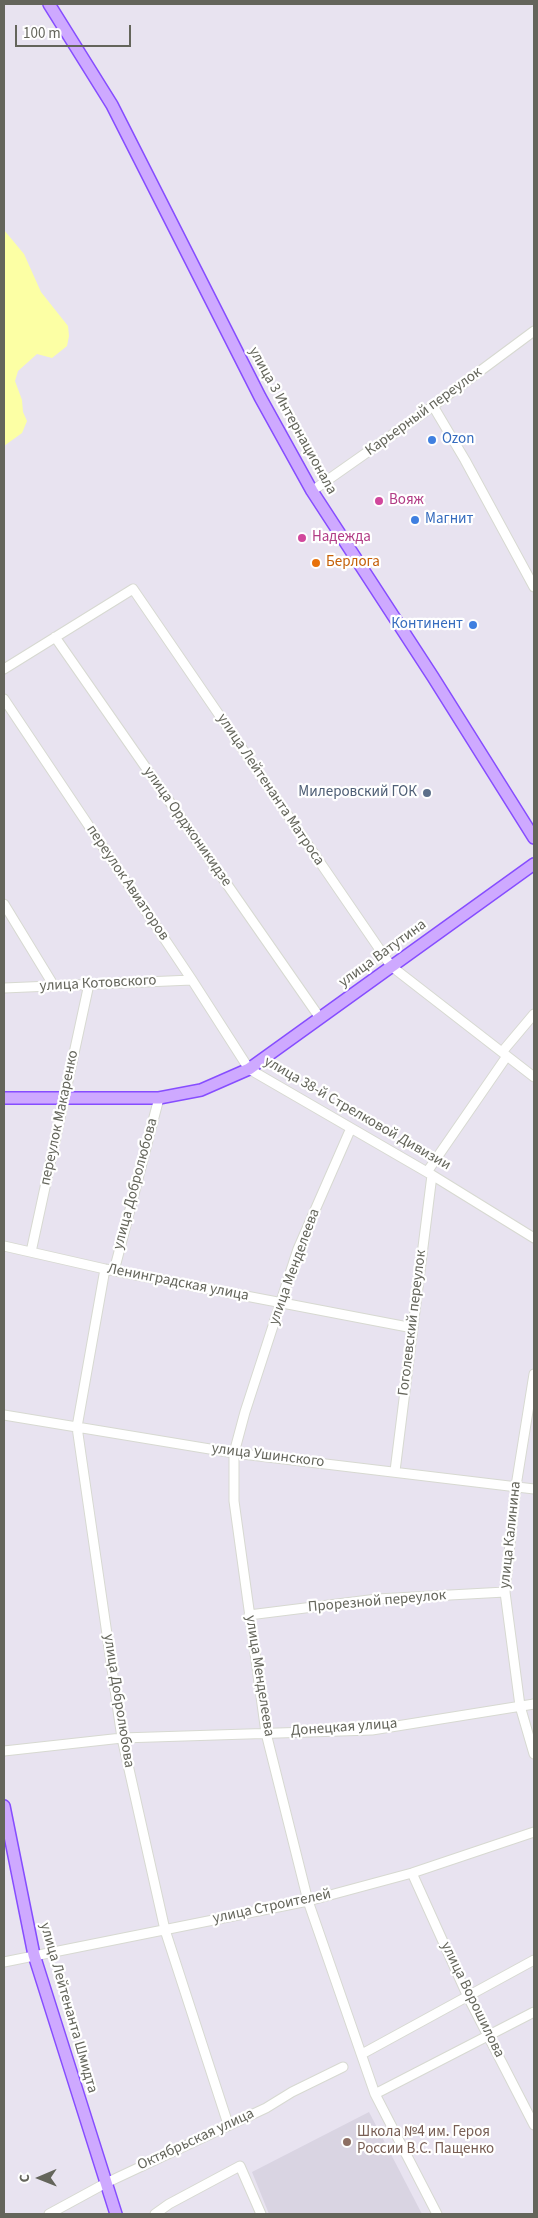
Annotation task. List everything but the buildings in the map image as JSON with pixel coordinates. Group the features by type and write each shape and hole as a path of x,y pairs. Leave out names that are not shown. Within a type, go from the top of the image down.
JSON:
{"main road":[{"name":"улица 3 Интернационала","path":"48,4 112,105 260,397 312,492 433,677 534,838"},
{"name":"улица Ватутина","path":"249,1069 534,864"},
{"name":"улица 38-й Стрелковой Дивизии","path":"4,1098 159,1098 201,1090 249,1069"},
{"name":"улица Лейтенанта Шмидта","path":"4,1806 34,1955 116,2214"}],"street":[{"name":"Карьерный переулок","path":"312,492 534,331"},
{"path":"433,406 465,460 534,587"},
{"name":"улица Лейтенанта Матроса","path":"4,669 133,589 391,966 534,1077"},
{"name":"улица Орджоникидзе","path":"55,637 320,1018"},
{"name":"переулок Авиаторов","path":"4,700 192,980 249,1069"},
{"path":"4,904 54,986"},
{"name":"улица Котовского","path":"4,988 192,980"},
{"name":"переулок Макаренко","path":"31,1252 88,984"},
{"name":"Гоголевский переулок","path":"395,1471 413,1328 429,1173 504,1054 534,1014"},
{"name":"улица 38-й Стрелковой Дивизии","path":"249,1069 429,1173 534,1238"},
{"name":"улица Добролюбова","path":"159,1098 109,1270 78,1427 122,1738 164,1930 228,2124"},
{"name":"улица Менделеева","path":"351,1128 298,1249 280,1303 234,1453 234,1500 266,1733 308,1901 375,2094 437,2214"},
{"name":"Ленинградская улица","path":"4,1246 109,1270 413,1328"},
{"name":"улица Калинина","path":"534,1374 516,1486 505,1592 520,1706 534,1754"},
{"name":"улица Ушинского","path":"4,1414 234,1453 534,1489"},
{"name":"Прорезной переулок","path":"249,1616 377,1599 505,1592"},
{"name":"Донецкая улица","path":"4,1750 122,1738 372,1730 534,1704"},
{"name":"улица Строителей","path":"4,1962 308,1901 412,1873 534,1832"},
{"name":"улица Ворошилова","path":"412,1873 468,1997 534,2125"},
{"path":"362,2054 534,1960"},
{"path":"375,2094 534,2012"},
{"name":"Октябрьская улица","path":"49,2214 106,2183 228,2124 266,2108 292,2092 343,2067"},
{"path":"155,2214 169,2204 240,2166 261,2214"}],"shaded area":[{"path":"4,230 24,254 41,292 68,326 69,336 67,346 52,358 37,354 18,371 15,381 27,421 22,433 4,446"},
{"name":"Школа №4 им. Героя России В.С. Пащенко","path":"369,2112 422,2214 269,2214 252,2172"}],"place":[{"name":"Ozon","path":"432,440"},
{"name":"Вояж","path":"379,501"},
{"name":"Магнит","path":"415,520"},
{"name":"Надежда","path":"302,538"},
{"name":"Берлога","path":"316,563"},
{"name":"Континент","path":"473,625"},
{"name":"Милеровский ГОК","path":"427,793"},
{"name":"Школа №4 им. Героя России В.С. Пащенко","path":"347,2142"}]}
